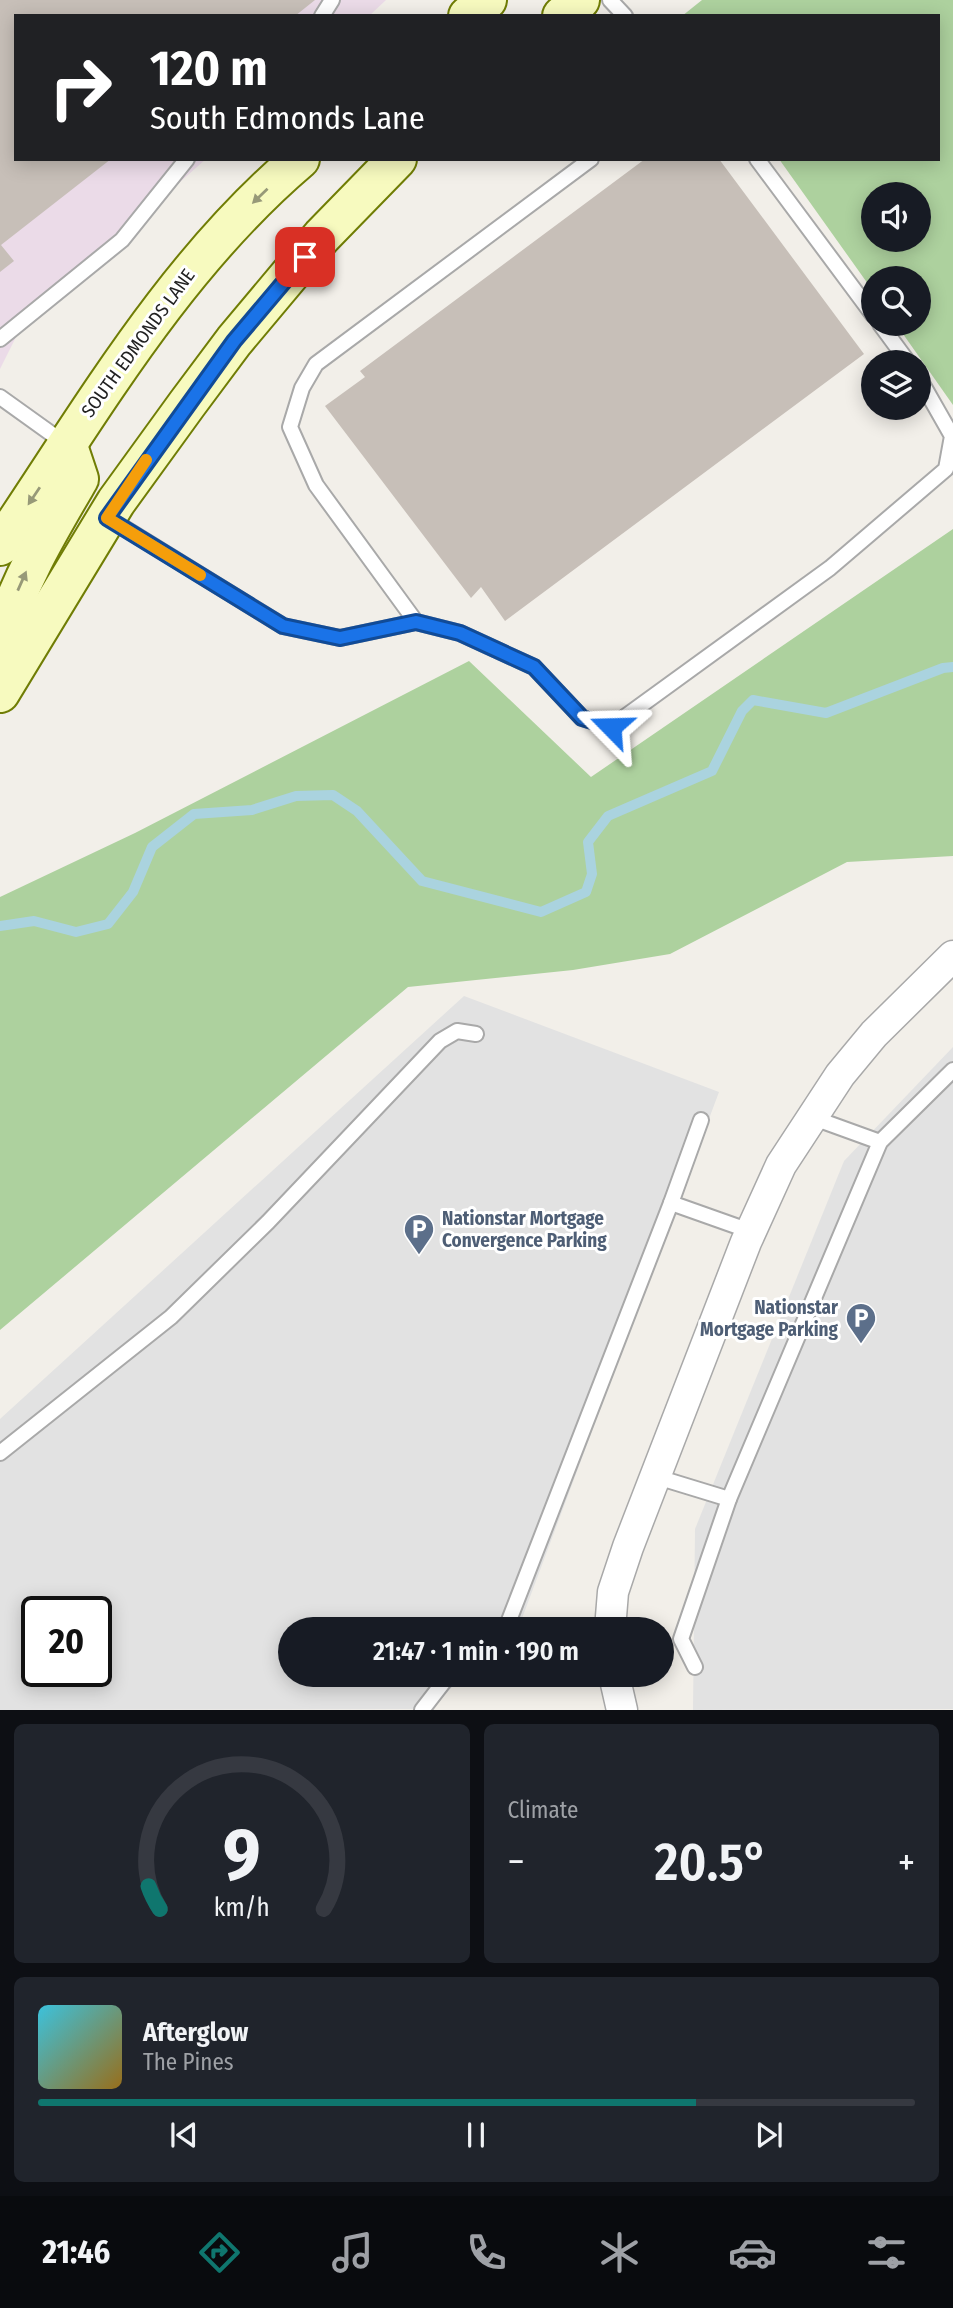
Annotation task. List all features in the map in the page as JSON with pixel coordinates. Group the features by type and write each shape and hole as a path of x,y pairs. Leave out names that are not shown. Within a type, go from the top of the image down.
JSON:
{"main road":[{"path":"470,14 487,0"},
{"path":"564,14 580,0"},
{"name":"SOUTH EDMONDS LANE","path":"0,546 68,446 104,387 184,277 221,233 298,161"},
{"path":"7,681 107,518 234,341 323,236 395,161"},
{"path":"7,681 1,641 11,605 30,563 79,479 68,446"}],"street":[{"path":"611,1617 613,1592 750,1231 781,1165 840,1075 874,1034 953,956"},
{"path":"617,1687 622,1710"}],"lane":[{"path":"610,0 623,14"},
{"path":"0,339 122,240 185,161"},
{"path":"416,622 316,485 290,428 302,388 316,364 356,332 589,161"},
{"path":"758,161 861,299"},
{"path":"0,397 68,446"},
{"path":"107,518 283,626 340,638 416,622 460,633 534,667 582,718 611,727 830,568 946,469 952,436 931,399"},
{"path":"0,1453 171,1317 268,1222 440,1041 457,1031 476,1034"},
{"path":"695,1667 681,1639 729,1499 880,1142 953,1070"},
{"path":"811,1117 880,1142"},
{"path":"508,1617 671,1203 701,1120"},
{"path":"671,1203 750,1231"},
{"path":"657,1477 729,1499"},
{"path":"422,1710 440,1687"}],"shaded area":[{"path":"0,0 386,0 371,14 14,14 14,161 204,161 25,319 0,369"},
{"name":"Nationstar Mortgage Convergence Parking","path":"464,996 719,1092 522,1617 278,1617 278,1687 452,1687 432,1709 0,1710 0,1419"},
{"name":"Nationstar Mortgage Parking","path":"953,1047 953,1709 693,1710 695,1529 844,1161"}],"green space":[{"path":"702,0 953,0 953,405 931,374 931,350 914,350 904,336 931,336 931,266 861,266 861,274 780,161 940,161 940,14 684,14"},
{"path":"953,529 953,856 847,862 670,954 573,970 408,987 0,1330 0,897 135,833 469,661 591,777"}],"building":[{"path":"0,0 315,0 298,14 14,14 14,161 108,161 1,245 14,261 0,272"},
{"path":"642,161 720,161 861,350 861,356 505,621 481,587 471,598 325,406 365,377 360,371"}],"waterway":[{"path":"0,926 34,921 76,932 108,924 133,892 152,847 194,814 252,810 296,796 333,795 357,811 422,881 541,912 586,892 592,874 588,842 608,816 712,771 742,711 753,700 826,713 943,668 953,667"}],"slow traffic":[{"path":"146,460 107,518 200,575"}],"place":[{"name":"Nationstar Mortgage Convergence Parking","path":"419,1256"},
{"name":"Nationstar Mortgage Parking","path":"861,1345"}],"route":[{"path":"305,257 234,341 107,518 283,626 340,638 416,622 460,633 534,667 582,718 611,727"}]}
